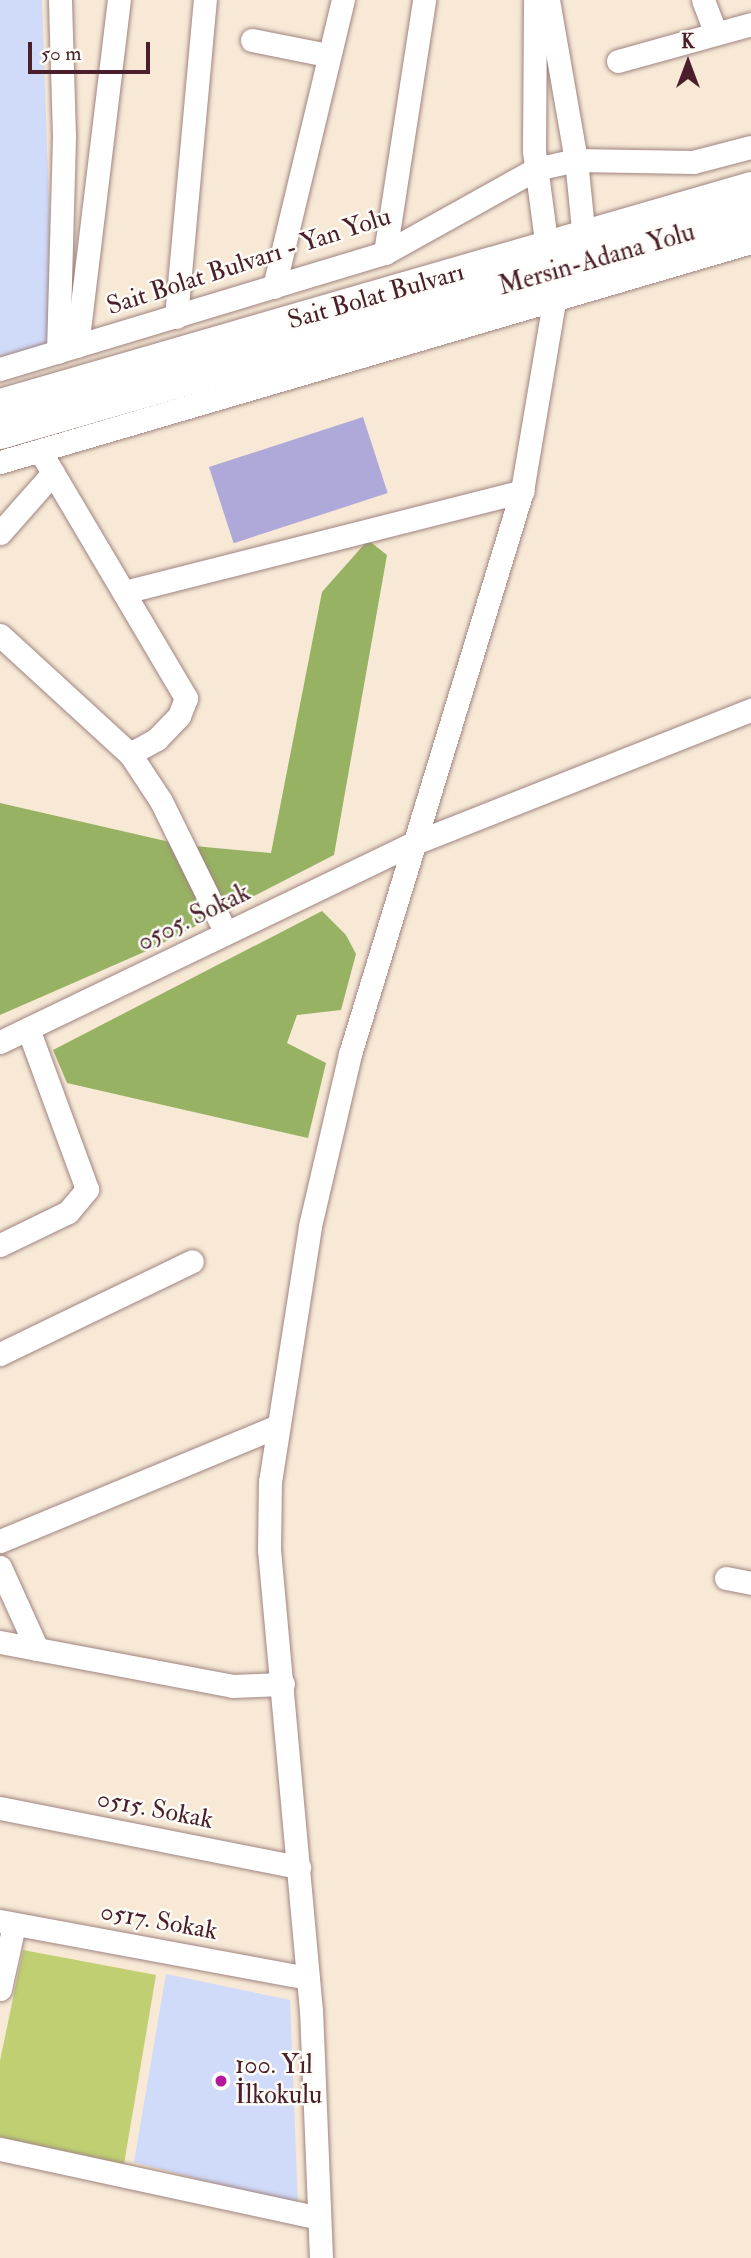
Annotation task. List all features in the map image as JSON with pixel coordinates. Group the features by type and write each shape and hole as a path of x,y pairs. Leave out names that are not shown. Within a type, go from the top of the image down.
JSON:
{"highway":[{"path":"587,264 751,188"},
{"name":"Mersin-Adana Yolu","path":"0,432 751,216"},
{"name":"Sait Bolat Bulvarı","path":"0,405 551,274"}],"street":[{"path":"60,0 68,349"},
{"path":"68,349 119,0"},
{"path":"176,317 205,0"},
{"path":"274,287 327,55 343,0"},
{"path":"385,253 424,0"},
{"path":"321,2258 308,1978 269,1550 270,1482 313,1213 351,1054 412,844 522,491 551,274 536,169 535,0"},
{"path":"548,0 576,160 587,264 751,242"},
{"path":"703,0 716,34"},
{"path":"618,61 751,24"},
{"path":"252,40 327,55"},
{"name":"Sait Bolat Bulvarı - Yan Yolu","path":"0,369 385,253 536,169 576,160 693,162 751,147"},
{"path":"0,462 40,451 551,274"},
{"path":"40,451 186,698 178,716 157,739 130,754"},
{"path":"0,533 53,473"},
{"path":"124,592 522,491"},
{"path":"0,635 130,754 161,801 226,933"},
{"name":"0505. Sokak","path":"0,1042 412,844 751,710"},
{"path":"0,1245 68,1212 87,1189 28,1029"},
{"path":"0,1353 192,1261"},
{"path":"0,1541 278,1426"},
{"path":"0,1567 37,1649"},
{"path":"726,1578 751,1583"},
{"path":"0,1642 232,1686 283,1684"},
{"name":"0515. Sokak","path":"0,1808 299,1867"},
{"path":"0,1989 7,1923"},
{"name":"0517. Sokak","path":"7,1923 308,1978"},
{"path":"0,2149 318,2218"}],"shaded area":[{"path":"0,0 42,0 53,320 48,344 0,357"},
{"name":"100. Yıl İlkokulu","path":"166,1974 290,2000 298,2205 134,2162"}],"green space":[{"path":"368,540 387,555 334,855 151,949 0,1015 0,803 183,845 271,853 322,592"},
{"path":"322,911 346,935 356,954 341,1010 297,1015 287,1043 326,1063 308,1138 67,1083 53,1050"},
{"path":"23,1950 156,1975 124,2164 0,2137 0,2061"}],"building":[{"path":"363,417 388,493 234,543 209,467"}],"place":[{"name":"100. Yıl İlkokulu","path":"221,2081"}]}
